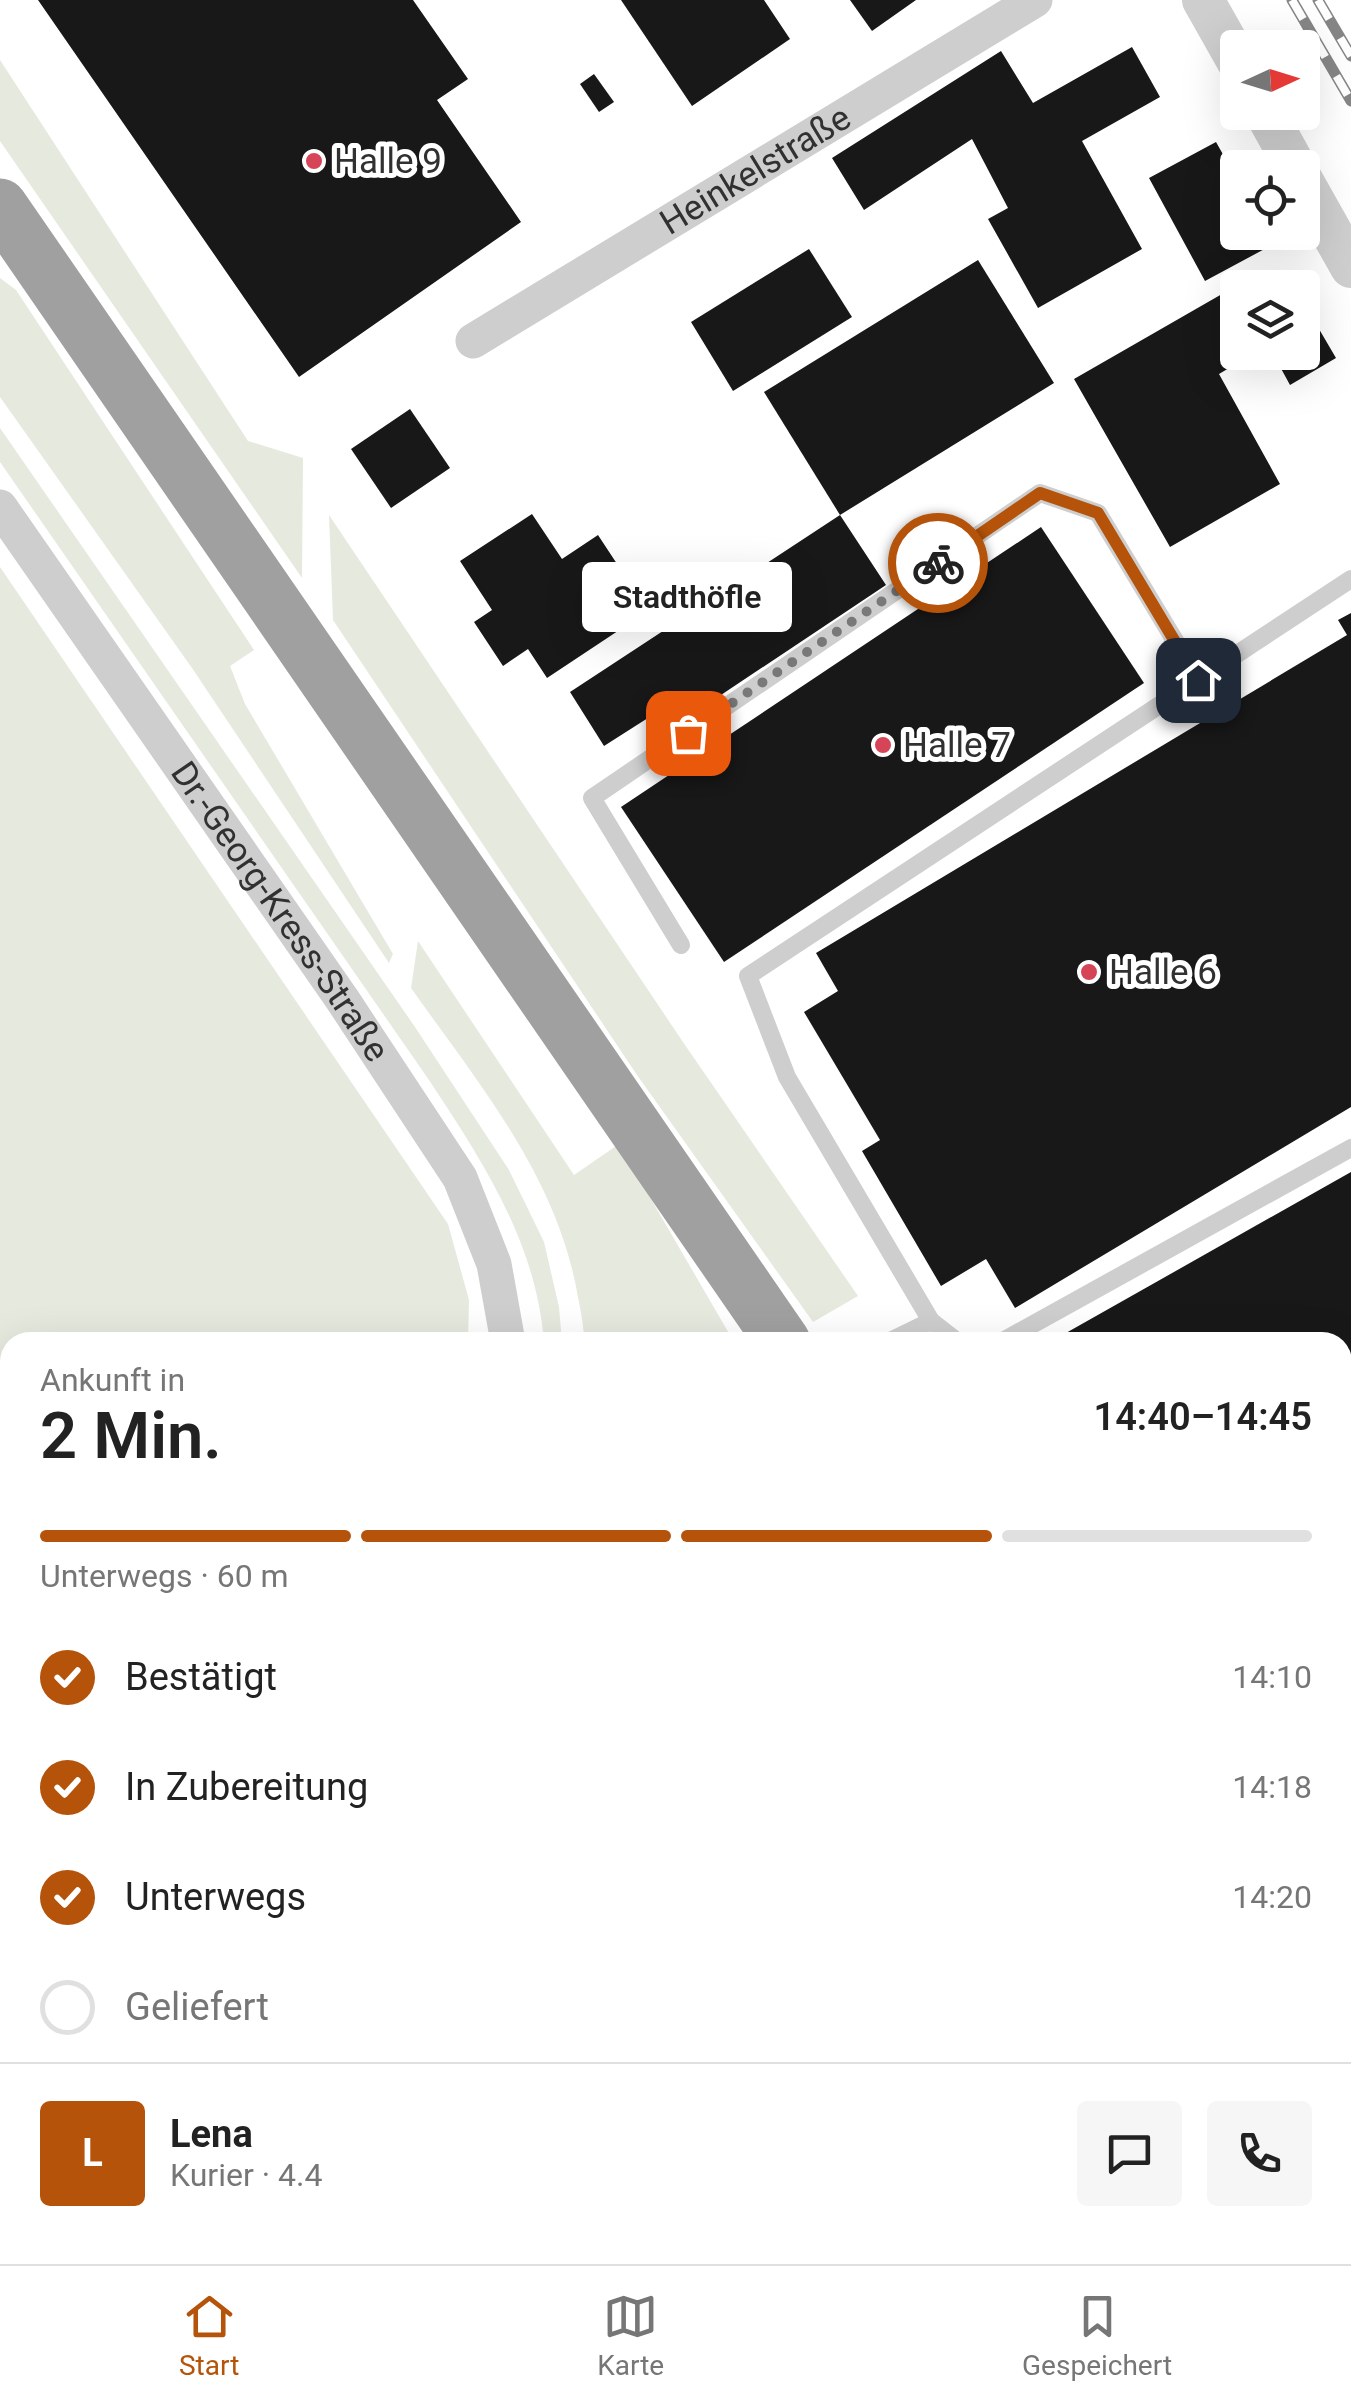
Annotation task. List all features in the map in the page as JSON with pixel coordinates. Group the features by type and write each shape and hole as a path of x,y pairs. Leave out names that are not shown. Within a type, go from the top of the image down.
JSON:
{"highway":[{"path":"0,206 772,1326"}],"street":[{"name":"Heinkelstraße","path":"473,340 1035,0"},
{"path":"1203,0 1220,30"},
{"path":"1320,212 1351,268"},
{"name":"Dr.-Georg-Kress-Straße","path":"0,507 342,998 460,1178 494,1264 506,1332"}],"lane":[{"path":"681,945 592,798 1040,493 1098,513 1198,680"},
{"path":"945,1332 931,1321 787,1076 748,976 1351,578"},
{"path":"1019,1332 1351,1148"},
{"path":"908,1332 931,1321"}],"shaded area":[{"path":"0,60 248,441 303,458 302,578 0,141"},
{"path":"0,278 16,290 254,650 230,666 245,704 393,954 389,963 192,668 0,397"},
{"path":"0,428 415,1027 509,1170 544,1242 561,1332 543,1332 530,1270 518,1237 469,1141 0,462"},
{"path":"329,515 858,1296 813,1322 637,1075 333,620"},
{"path":"0,567 448,1224 469,1300 468,1332 0,1332"},
{"path":"418,941 574,1175 619,1144 728,1332 583,1332 568,1253 534,1172 488,1097 411,988"}],"building":[{"name":"Halle 9","path":"38,0 413,0 468,79 437,100 521,222 299,377"},
{"path":"621,0 764,0 790,39 692,106"},
{"path":"850,0 916,0 872,31"},
{"path":"1132,47 1160,97 1082,141 1142,249 1038,308 988,219 1008,208 972,139 864,210 832,158 1001,51 1033,103"},
{"path":"594,74 614,102 599,112 580,84"},
{"path":"1216,142 1221,150 1220,250 1263,250 1205,281 1149,178"},
{"path":"809,249 852,317 733,391 691,322"},
{"path":"978,260 1054,383 840,515 764,392"},
{"path":"1220,295 1220,370 1226,370 1219,374 1280,484 1170,547 1074,379"},
{"path":"1320,331 1336,358 1320,367"},
{"path":"1282,370 1316,370 1290,385"},
{"path":"410,409 450,468 391,508 351,449"},
{"path":"532,514 562,559 598,535 648,611 547,678 528,649 503,666 474,622 492,610 460,561"},
{"path":"840,515 886,585 685,719 673,702 604,746 570,692"},
{"name":"Halle 7","path":"1041,527 1144,683 724,962 621,807"},
{"name":"Halle 6","path":"1351,613 1351,1107 1015,1308 986,1259 941,1286 862,1151 880,1140 804,1012 838,991 816,953 1347,635 1338,620"},
{"path":"1351,1172 1351,1332 1068,1332"}],"railway":[{"path":"1292,0 1351,101"},
{"path":"1318,0 1351,56"}],"way so far":[{"path":"688,733 938,563"}],"place":[{"name":"Halle 9","path":"314,161"},
{"name":"Stadthöfle","path":"688,733"},
{"name":"Halle 7","path":"883,745"},
{"name":"Halle 6","path":"1089,972"}],"route":[{"path":"938,563 1040,493 1098,513 1198,680"}]}
